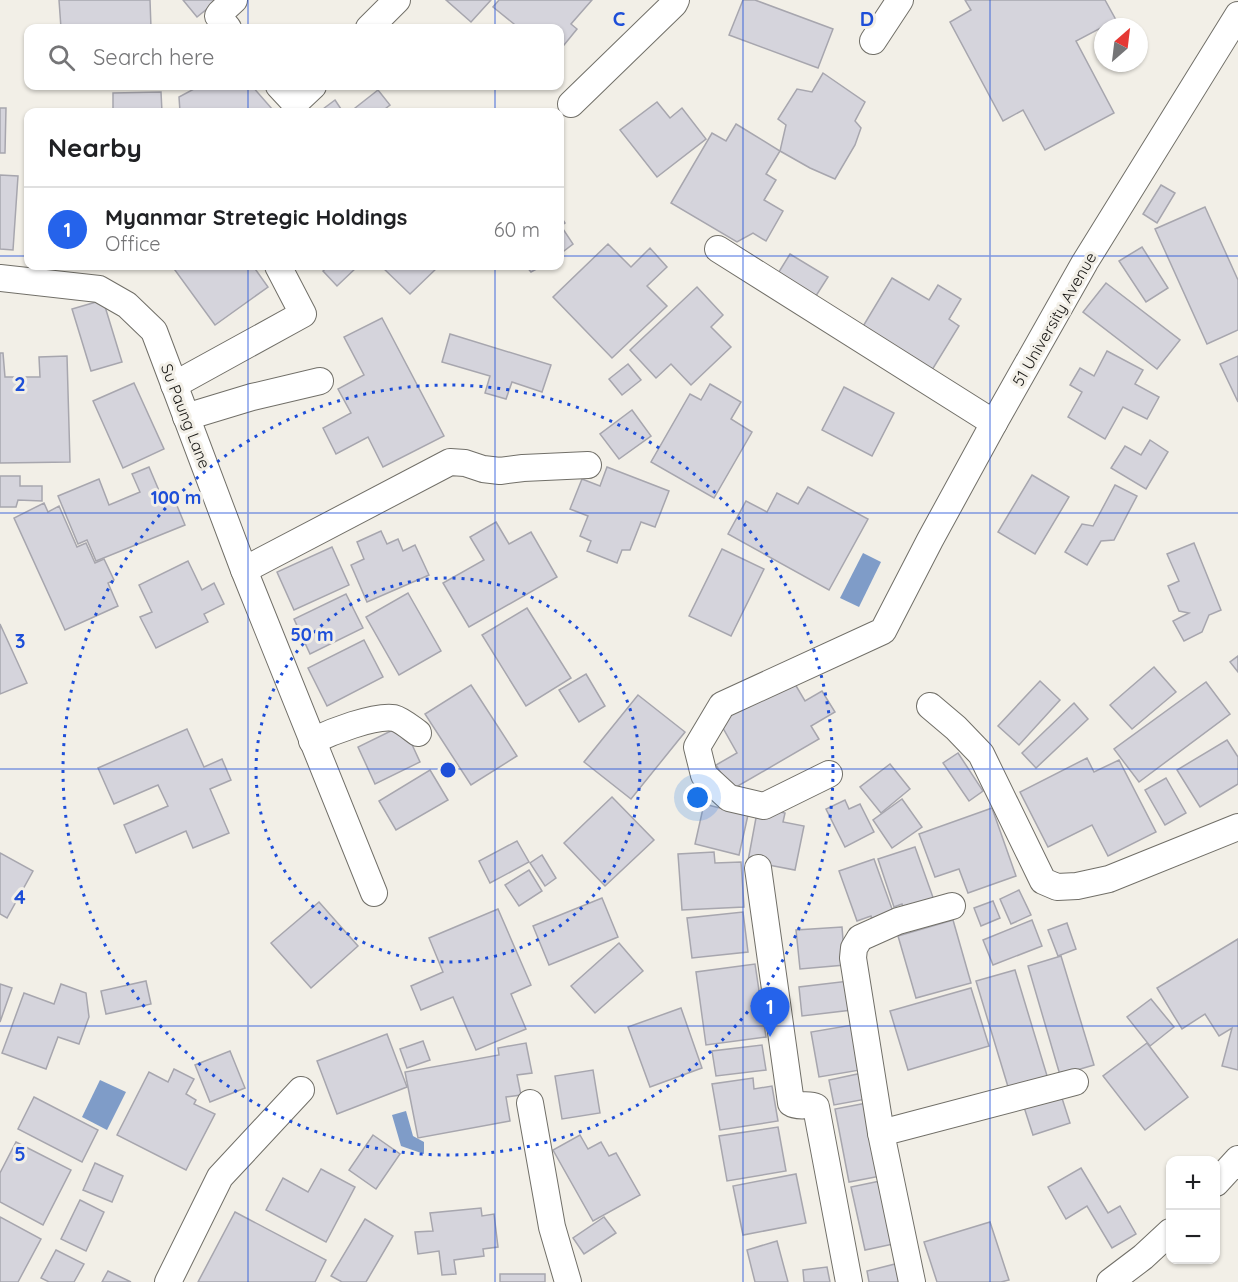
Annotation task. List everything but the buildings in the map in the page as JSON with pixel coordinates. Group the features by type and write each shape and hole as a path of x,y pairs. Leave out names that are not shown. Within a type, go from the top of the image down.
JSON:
{"street":[{"path":"225,24 218,16 234,0"},
{"path":"373,24 397,0"},
{"path":"571,104 676,0"},
{"path":"873,41 900,0"},
{"name":"51 University Avenue","path":"829,774 764,806 729,798 704,775 697,747 722,705 883,631 994,423 1085,262 1238,15"},
{"path":"283,90 296,102 309,90"},
{"path":"718,249 994,423"},
{"path":"174,385 303,314 280,270"},
{"name":"Su Paung Lane","path":"0,279 99,289 127,305 154,332 244,570 374,893"},
{"path":"186,417 252,397 320,381"},
{"path":"244,570 450,462 500,471 588,465"},
{"path":"930,706 981,754 1043,881 1057,887 1077,886 1108,879 1238,827"},
{"path":"312,741 333,730 384,718 396,718 418,733"},
{"path":"758,868 791,1103 816,1107 849,1282"},
{"path":"912,1282 881,1133 853,958 854,948 860,938 879,929 898,921 952,906"},
{"path":"881,1133 1075,1082"},
{"path":"168,1282 220,1177 301,1090"},
{"path":"530,1103 552,1227 568,1282"},
{"path":"1220,1178 1238,1159"},
{"path":"1110,1282 1166,1236"}],"water":[{"path":"863,553 881,562 859,607 840,598"},
{"path":"100,1080 126,1092 107,1130 82,1117"},
{"path":"406,1111 413,1136 424,1142 424,1154 401,1146 392,1115"}],"place":[{"name":"Myanmar Stretegic Holdings","path":"770,1037"}]}
